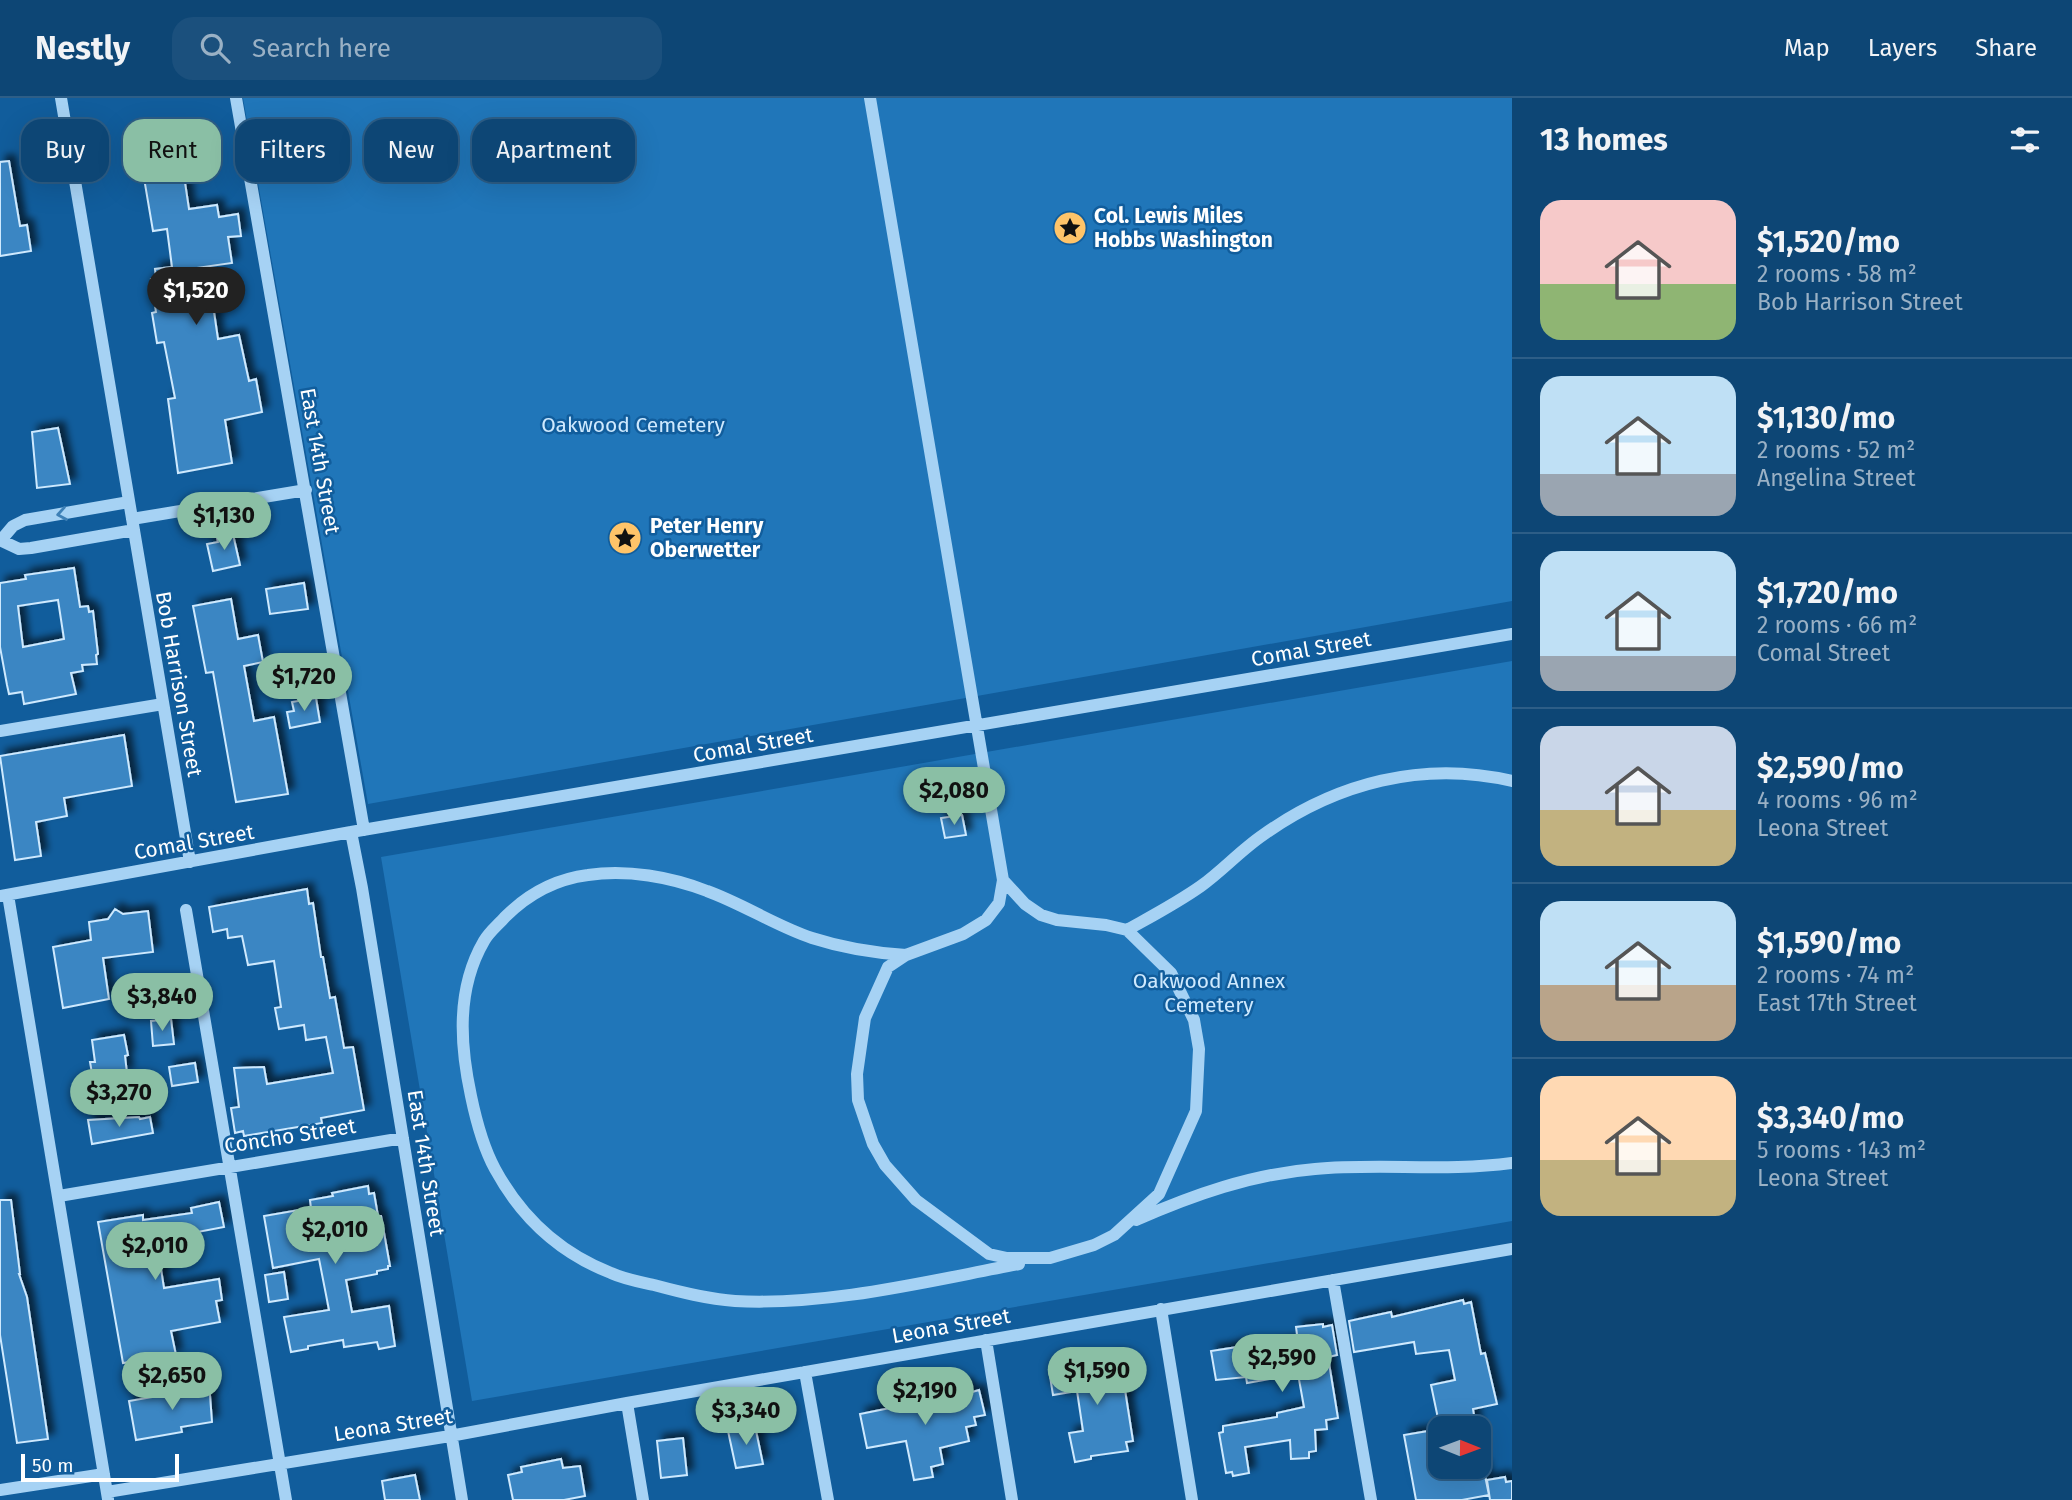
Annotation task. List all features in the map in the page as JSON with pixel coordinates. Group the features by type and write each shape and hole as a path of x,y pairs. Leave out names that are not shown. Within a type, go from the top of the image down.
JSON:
{"street":[{"name":"Bob Harrison Street","path":"61,98 190,862"},
{"name":"East 14th Street","path":"236,98 306,490 403,1138 462,1500"},
{"path":"870,98 1003,880 999,903 986,919 963,934 906,955 888,967 866,1018 859,1047 859,1100 873,1144 885,1165 916,1200 989,1254 1007,1258 1050,1258"},
{"path":"129,502 25,520 13,526 0,540 19,549 31,548 133,524 306,490"},
{"name":"Comal Street","path":"4,896 357,831 1512,634"},
{"path":"0,731 163,704"},
{"path":"1127,930 1202,885 1260,836 1287,819 1343,792 1377,780 1422,774 1461,774 1512,781"},
{"path":"906,955 873,953 810,938 706,890 660,878 590,874 560,881 530,895 485,938 473,964 464,1001 462,1033 465,1069 479,1129 494,1168 529,1219 555,1243 612,1274 689,1294 734,1301 813,1297 903,1286 1050,1258 1094,1245 1114,1235 1159,1194 1196,1111 1199,1049 1194,1020 1171,973 1127,930 1057,920 1041,915 1025,904 1003,880"},
{"path":"4,896 59,1196 108,1496"},
{"path":"187,910 286,1500"},
{"name":"Concho Street","path":"59,1196 403,1138"},
{"path":"1128,1224 1214,1189 1285,1172 1512,1163"},
{"name":"Leona Street","path":"108,1496 280,1463 450,1436 1161,1309 1511,1253"},
{"path":"1333,1280 1371,1500"},
{"path":"1161,1309 1192,1500"},
{"path":"986,1340 1012,1500"},
{"path":"805,1372 828,1500"},
{"path":"627,1403 643,1500"},
{"path":"0,1490 104,1474"}],"green space":[{"name":"Oakwood Cemetery","path":"243,98 1512,98 1512,601 368,804 258,182 350,182 350,119 247,119"},
{"name":"Oakwood Annex Cemetery","path":"1512,661 1512,1221 472,1401 381,857"}],"building":[{"path":"9,161 20,226 27,225 31,251 0,256 0,162"},
{"path":"185,182 189,209 217,205 219,217 238,214 241,236 228,237 232,263 196,268 201,304 213,305 218,339 239,335 249,381 256,379 262,412 225,420 232,463 178,473 168,399 175,398 164,342 157,343 152,313 156,312 151,279 156,278 155,269 172,267 167,229 153,231 145,184"},
{"path":"58,428 70,484 37,488 32,432"},
{"path":"232,530 240,565 213,571 207,544 218,542 216,534"},
{"path":"74,568 80,607 88,606 89,612 93,611 97,664 82,665 83,671 71,673 76,694 24,704 22,692 9,694 0,647 0,583 26,579 25,575","holes":["58,600 64,639 23,647 18,606"]},
{"path":"304,583 308,609 270,614 266,589"},
{"path":"231,599 238,639 258,635 263,662 244,666 254,721 274,717 288,794 236,802 213,672 206,673 193,606"},
{"path":"316,698 320,722 290,728 287,712 294,711 292,702"},
{"path":"124,735 132,786 64,798 67,816 36,822 41,856 15,860 0,756"},
{"path":"962,815 966,835 945,838 941,818"},
{"path":"307,889 309,904 313,903 330,998 335,997 344,1048 353,1047 364,1110 321,1118 322,1123 244,1136 243,1131 235,1133 231,1108 239,1107 234,1068 264,1067 267,1084 333,1073 326,1037 306,1040 304,1025 279,1029 275,1008 281,1007 274,961 248,965 242,936 228,938 227,929 213,932 209,907"},
{"path":"115,909 123,914 148,911 153,952 103,958 109,999 63,1008 53,947 91,940 89,922 108,919"},
{"path":"171,1019 174,1044 153,1046 151,1021"},
{"path":"124,1035 128,1055 125,1056 127,1073 93,1079 90,1062 95,1062 92,1040"},
{"path":"195,1063 198,1082 172,1086 169,1067"},
{"path":"150,1117 153,1133 92,1144 88,1120"},
{"path":"368,1186 369,1194 374,1193 378,1216 381,1216 390,1266 377,1271 377,1274 346,1280 352,1312 389,1306 395,1346 379,1349 377,1342 344,1347 343,1340 291,1352 284,1317 329,1310 319,1259 273,1268 264,1216 311,1208 310,1200"},
{"path":"0,1200 11,1200 19,1274 27,1297 48,1439 17,1443 0,1335"},
{"path":"219,1202 224,1227 171,1237 171,1241 157,1244 164,1288 219,1279 222,1300 216,1301 220,1322 171,1331 176,1355 123,1363 98,1222 143,1215 143,1220 192,1213 191,1208"},
{"path":"284,1272 288,1299 269,1302 265,1275"},
{"path":"1463,1300 1464,1304 1471,1302 1481,1354 1485,1353 1497,1404 1473,1409 1474,1416 1437,1416 1431,1385 1455,1380 1449,1350 1416,1354 1414,1342 1354,1352 1349,1321 1391,1312 1392,1317"},
{"path":"1323,1324 1323,1327 1332,1325 1337,1355 1328,1357 1338,1418 1326,1420 1327,1429 1315,1430 1316,1451 1309,1452 1309,1458 1291,1459 1290,1440 1245,1447 1249,1473 1233,1476 1232,1472 1226,1473 1219,1433 1223,1432 1223,1426 1277,1417 1277,1413 1304,1407 1298,1374 1247,1383 1246,1377 1216,1380 1211,1351 1244,1346 1244,1352 1298,1342 1296,1327"},
{"path":"1120,1358 1133,1441 1126,1442 1128,1451 1091,1456 1091,1459 1075,1462 1069,1433 1083,1431 1077,1391 1053,1395 1049,1370"},
{"path":"209,1382 212,1422 181,1427 182,1432 136,1440 129,1401 182,1392 181,1387"},
{"path":"967,1385 969,1393 979,1390 985,1415 974,1417 976,1425 966,1427 969,1441 940,1448 943,1464 931,1467 933,1477 914,1480 906,1441 867,1448 860,1414 940,1398 939,1396 948,1394 947,1390"},
{"path":"755,1426 763,1464 736,1468 728,1431"},
{"path":"1428,1431 1428,1479 1486,1479 1489,1495 1462,1500 1416,1500 1404,1435"},
{"path":"683,1438 687,1475 661,1478 657,1441"},
{"path":"561,1459 563,1468 580,1466 585,1496 564,1500 513,1500 508,1475 522,1472 521,1467"},
{"path":"415,1475 420,1500 385,1500 382,1481"},
{"path":"1505,1477 1506,1482 1512,1481 1512,1500 1490,1500 1487,1480"}],"place":[{"name":"Col. Lewis Miles Hobbs Washington","path":"1070,228"},
{"name":"Peter Henry Oberwetter","path":"625,538"}]}
